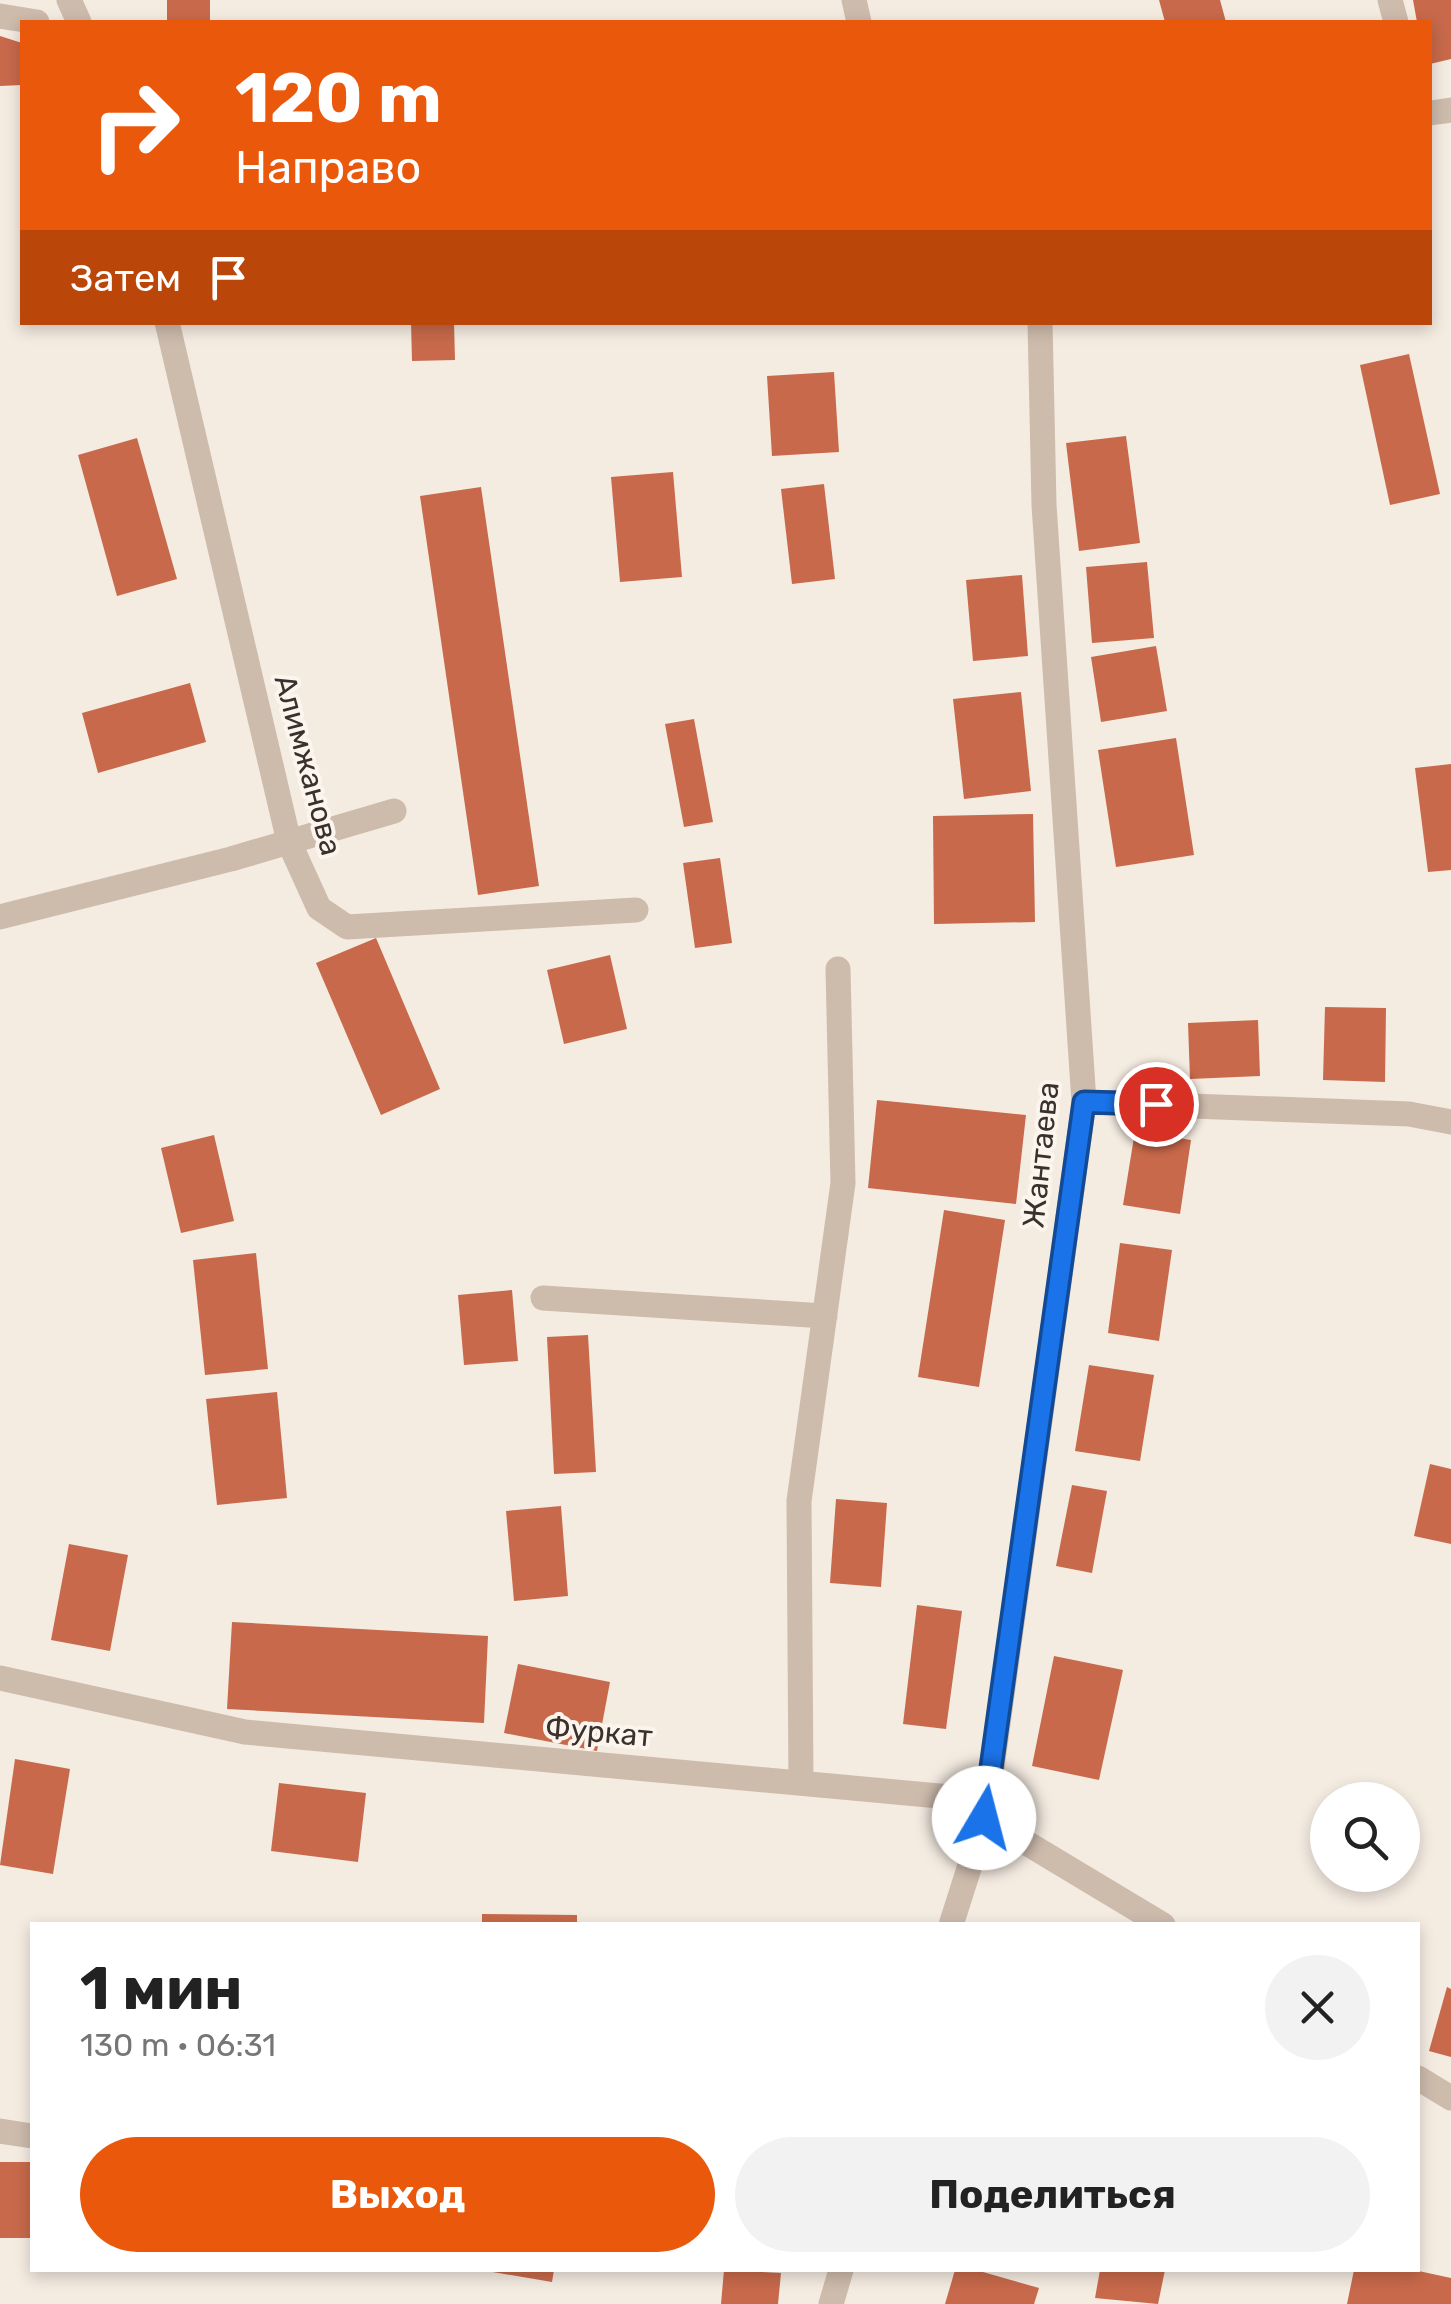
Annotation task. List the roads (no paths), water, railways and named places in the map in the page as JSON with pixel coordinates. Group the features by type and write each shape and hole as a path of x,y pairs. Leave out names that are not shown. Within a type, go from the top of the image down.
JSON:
{"street":[{"path":"0,16 25,20"},
{"name":"Алимжанова","path":"168,325 289,842 320,908 347,927 636,910"},
{"name":"Жантаева","path":"951,1922 984,1818 1084,1102 1044,506 1040,325"},
{"path":"0,917 394,811"},
{"path":"801,1783 799,1501 844,1183 838,968"},
{"path":"1084,1102 1409,1114 1451,1122"},
{"path":"543,1298 825,1316"},
{"name":"Фуркат","path":"0,1678 246,1732 950,1797 1158,1922"},
{"path":"1420,2079 1451,2098"},
{"path":"0,2132 30,2136"},
{"path":"830,2304 840,2272"}]}
